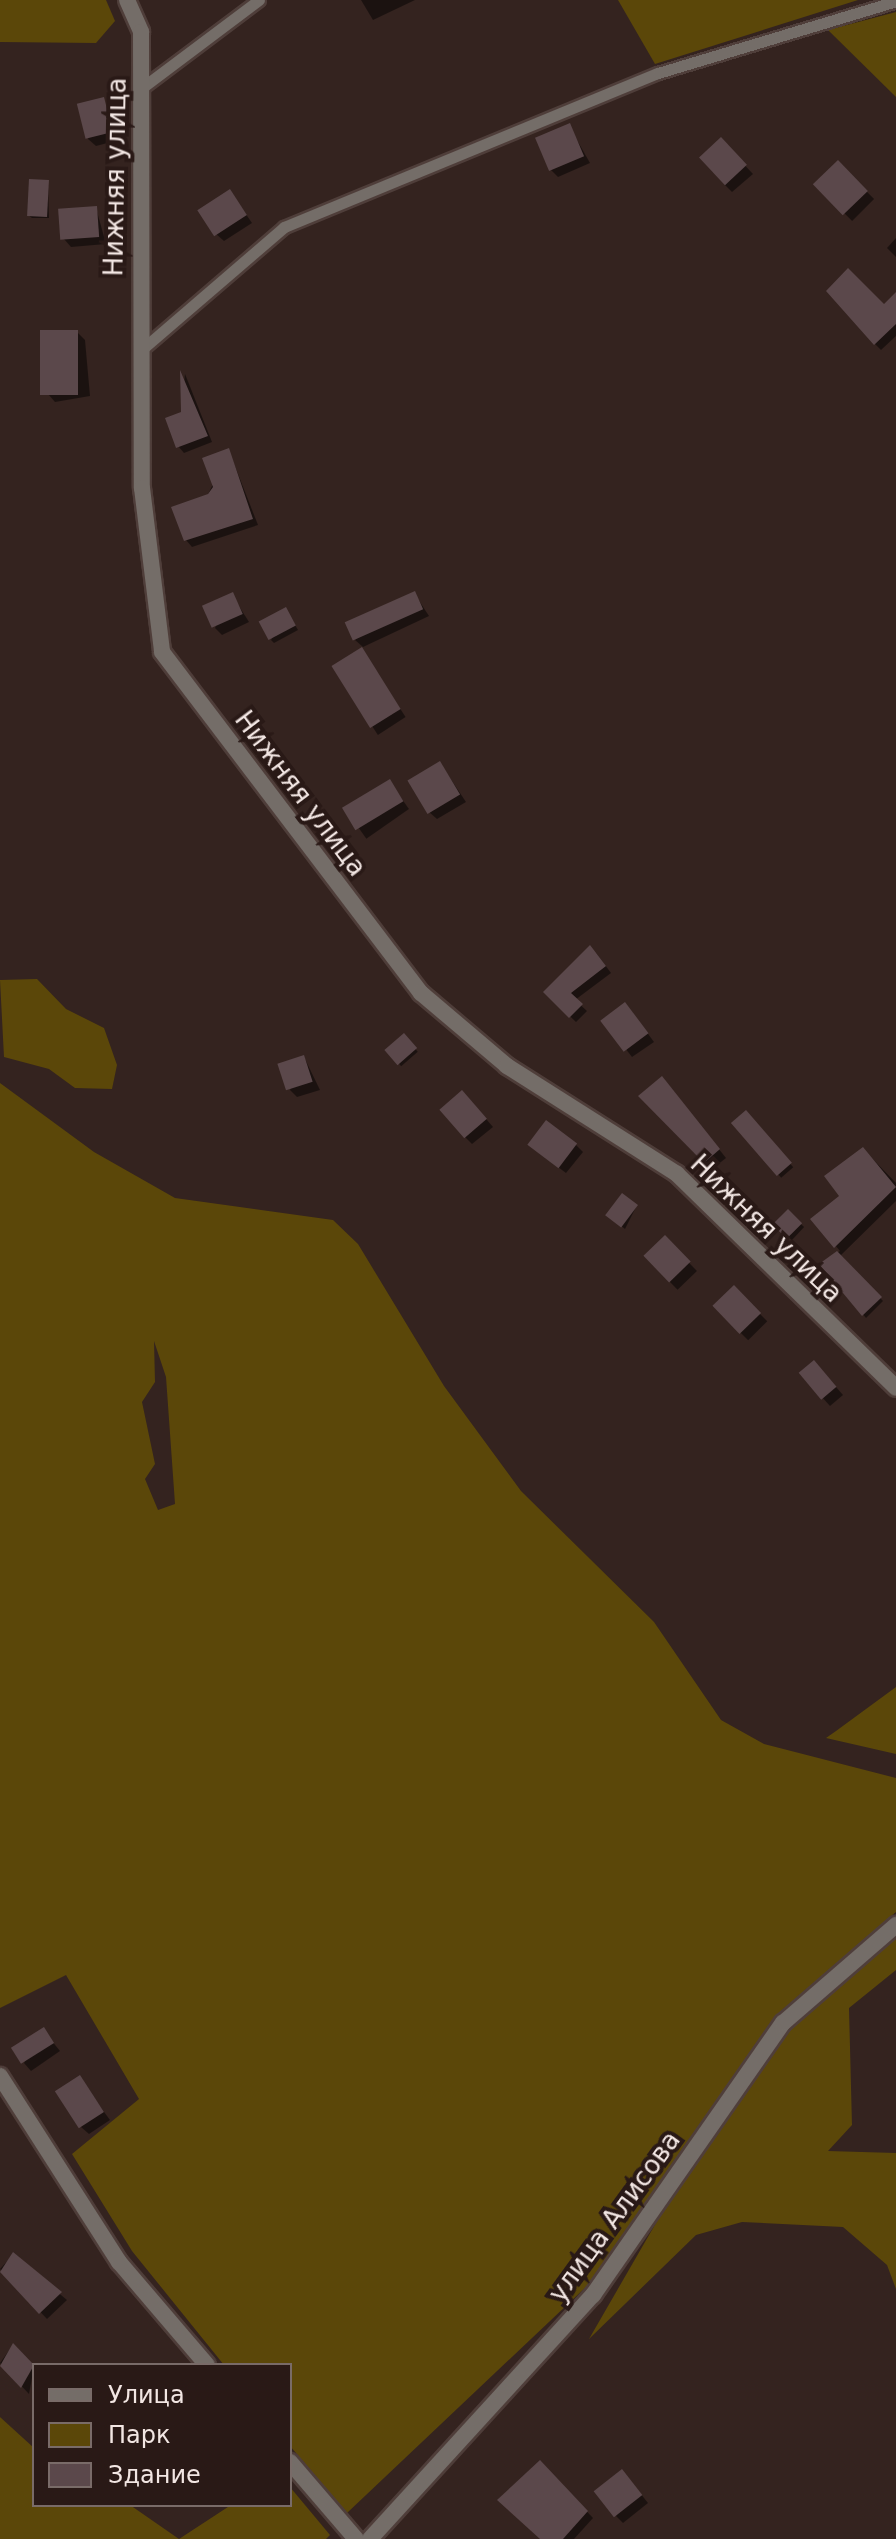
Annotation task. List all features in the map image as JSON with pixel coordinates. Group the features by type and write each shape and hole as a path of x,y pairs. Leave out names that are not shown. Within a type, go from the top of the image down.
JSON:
{"street":[{"name":"Нижняя улица","path":"127,0 141,32 139,351 142,488 162,652 421,993 507,1066 677,1174 896,1388"},
{"name":"улица Алисова","path":"370,2539 593,2295 783,2023 896,1925"},
{"path":"0,2076 119,2262 205,2363"},
{"path":"292,2464 356,2539"}],"lane":[{"path":"143,87 259,0"},
{"path":"139,351 284,227 658,73 896,1"}],"green space":[{"path":"0,0 106,0 115,21 96,43 0,42"},
{"path":"618,0 858,0 655,64"},
{"path":"896,12 896,97 828,30"},
{"path":"37,979 66,1009 104,1028 117,1065 112,1089 75,1088 49,1069 4,1057 0,980"},
{"path":"0,1083 94,1152 175,1198 333,1220 358,1244 444,1386 521,1491 654,1622 721,1720 764,1744 896,1778 896,1912 780,2012 587,2286 347,2513 292,2448 292,2363 222,2363 132,2251 72,2154 139,2099 66,1975 0,2008","holes":["154,1341 166,1377 175,1504 158,1510 145,1479 155,1464 142,1402 155,1382"]},
{"path":"896,1687 896,1754 826,1738 836,1731"},
{"path":"896,1937 896,1970 849,2008 852,2125 828,2151 896,2153 896,2289 887,2265 843,2227 742,2222 696,2235 589,2339 675,2190 792,2022"},
{"path":"0,2417 32,2446 32,2507 133,2507 179,2539 0,2539"},
{"path":"292,2489 330,2535 326,2539 179,2539 228,2507 292,2507"}],"building":[{"path":"104,97 113,132 86,139 77,104"},
{"path":"570,123 584,156 549,171 535,138"},
{"path":"721,137 747,165 725,185 699,157"},
{"path":"838,160 868,191 843,215 813,184"},
{"path":"29,179 49,180 47,217 27,216"},
{"path":"230,189 247,215 214,236 197,210"},
{"path":"97,206 99,237 60,240 58,209"},
{"path":"848,268 884,304 896,292 896,324 874,345 826,291"},
{"path":"40,330 78,330 78,395 40,395"},
{"path":"180,370 208,436 176,448 165,418 181,412"},
{"path":"229,448 253,519 184,541 171,507 208,494 213,487 202,458"},
{"path":"415,591 423,609 353,641 345,622"},
{"path":"233,592 243,614 212,628 202,606"},
{"path":"286,607 296,626 268,640 259,622"},
{"path":"362,647 401,709 370,728 331,666"},
{"path":"440,761 460,794 428,814 407,781"},
{"path":"390,779 403,801 355,830 342,808"},
{"path":"590,945 606,966 571,993 583,1004 569,1018 543,992"},
{"path":"625,1002 648,1033 624,1052 600,1021"},
{"path":"404,1033 417,1048 397,1065 384,1050"},
{"path":"304,1055 313,1082 286,1090 277,1064"},
{"path":"662,1076 720,1149 704,1163 638,1096"},
{"path":"462,1090 487,1119 464,1138 439,1110"},
{"path":"746,1110 792,1163 777,1176 731,1123"},
{"path":"546,1120 577,1143 558,1168 527,1145"},
{"path":"863,1147 896,1187 834,1248 810,1219 839,1196 824,1176"},
{"path":"622,1193 638,1205 621,1227 605,1215"},
{"path":"788,1209 802,1223 787,1239 772,1225"},
{"path":"665,1235 691,1262 669,1282 643,1256"},
{"path":"837,1251 882,1297 862,1316 819,1264"},
{"path":"734,1285 761,1313 740,1334 712,1306"},
{"path":"814,1360 836,1387 821,1400 799,1373"},
{"path":"44,2027 54,2043 21,2064 11,2048"},
{"path":"80,2075 104,2112 79,2128 55,2091"},
{"path":"13,2252 62,2292 39,2314 0,2272"},
{"path":"13,2343 32,2363 21,2388 0,2366"},
{"path":"540,2460 588,2511 563,2539 540,2539 497,2500"},
{"path":"622,2469 642,2495 614,2517 594,2491"}]}
